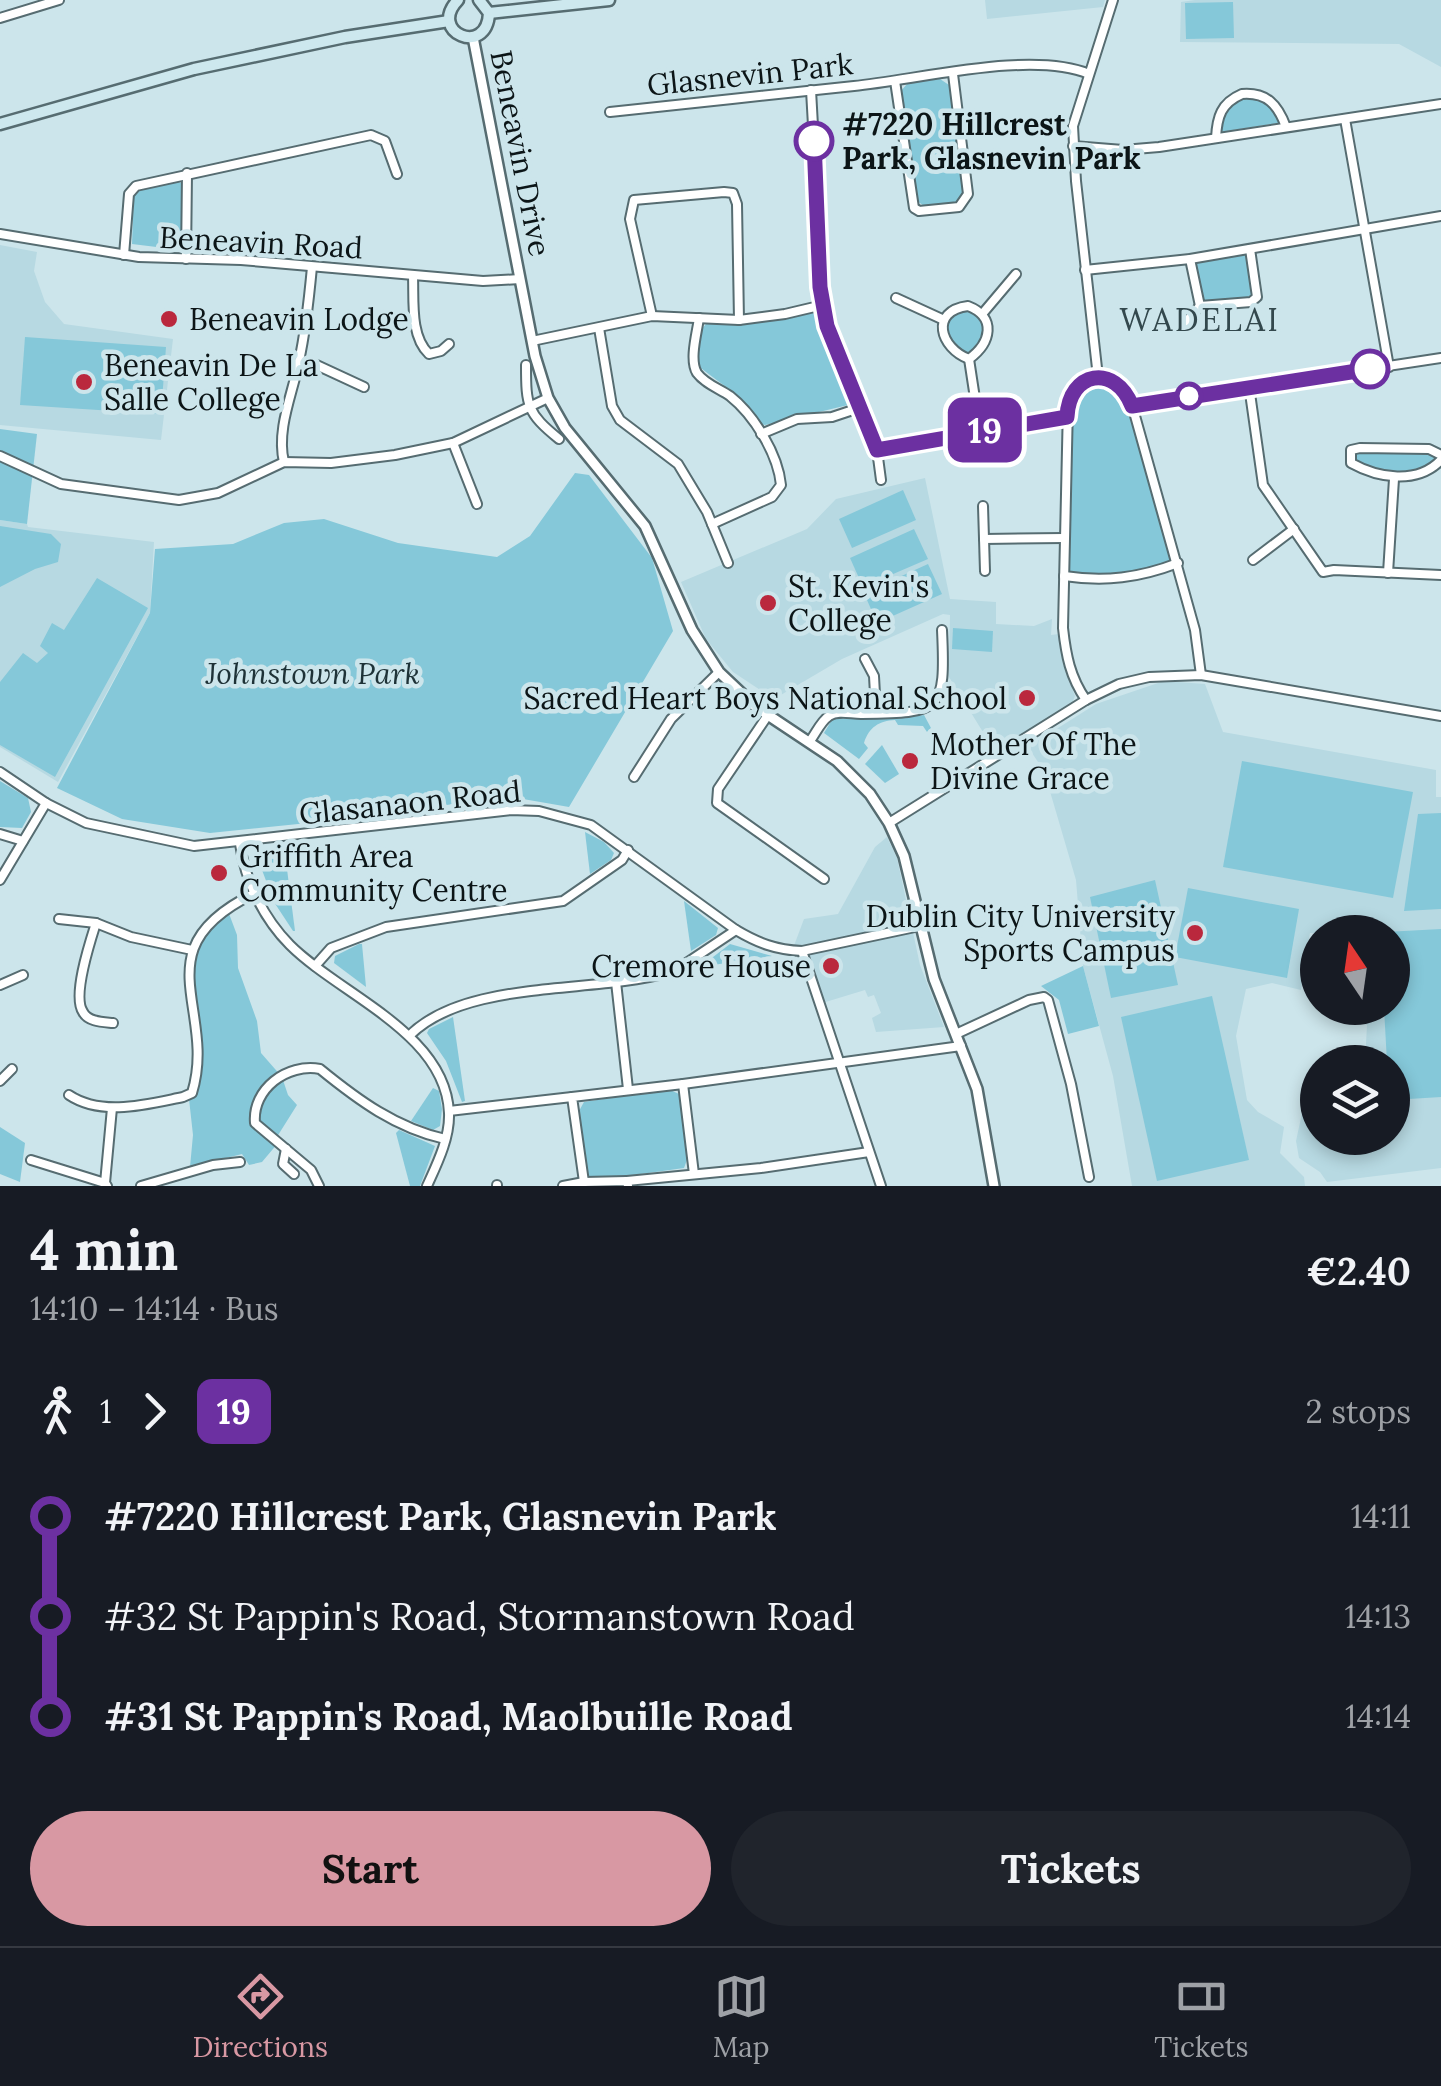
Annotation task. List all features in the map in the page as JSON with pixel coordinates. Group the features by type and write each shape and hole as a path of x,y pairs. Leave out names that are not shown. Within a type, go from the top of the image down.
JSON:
{"main road":[{"path":"458,0 450,9 448,21 455,32 472,37 484,31 489,13"},
{"path":"479,0 489,13"},
{"path":"489,13 610,0"},
{"path":"0,124 194,69 346,37 448,21"}],"street":[{"path":"0,18 59,0"},
{"path":"1098,377 1084,270 1073,126 1113,0"},
{"name":"Beneavin Drive","path":"472,37 532,340 548,398 582,451 646,526 692,630 720,672 768,715 810,741 859,781 889,822 904,856 934,978 977,1089 994,1186"},
{"name":"Glasnevin Park","path":"610,112 1034,64 1088,74"},
{"name":"Glasnevin Park","path":"895,81 914,208 959,208 968,194 953,74"},
{"path":"811,90 823,305 835,348 877,450 881,480"},
{"path":"1216,138 1216,120 1224,105 1242,94 1268,99 1277,106 1286,127"},
{"path":"1074,146 1123,150 1441,104"},
{"path":"1345,119 1389,366"},
{"path":"124,255 131,190 188,172 371,135 384,141 397,174"},
{"path":"186,258 188,172"},
{"path":"652,316 630,219 634,200 724,192 733,193 737,204 739,320"},
{"path":"1084,270 1190,259 1441,216"},
{"name":"Beneavin Road","path":"0,234 124,255 503,282 520,279"},
{"path":"1185,323 1200,306 1251,302 1257,297 1250,249"},
{"path":"1190,259 1200,306"},
{"path":"284,462 285,420 299,362 312,268"},
{"path":"983,314 1016,274"},
{"path":"412,276 418,338 424,350 435,353 448,344"},
{"path":"896,298 944,320"},
{"path":"532,340 652,316 739,320 823,305"},
{"path":"969,359 986,344 988,325 983,314 968,306 955,308 944,320 944,339 969,359 980,431"},
{"path":"699,318 696,372 735,400 761,434 780,472 781,484 777,492 712,524"},
{"path":"600,328 612,406 620,420 678,464 693,485 728,563"},
{"path":"1132,406 1441,358"},
{"path":"299,362 310,362 364,387"},
{"path":"526,365 529,408 534,418 559,439"},
{"path":"1086,700 1067,661 1063,628 1067,417 1073,392 1082,383 1098,377 1118,384 1132,406 1178,562 1200,652 1200,675"},
{"path":"1249,386 1263,485 1323,572 1441,575"},
{"path":"0,456 61,484 179,500 218,494 284,462 331,463 454,443 548,398"},
{"path":"761,434 797,419 832,417 859,408"},
{"path":"877,450 1067,417"},
{"path":"454,443 477,504"},
{"path":"1429,449 1441,457 1430,469 1394,479 1351,463 1351,450 1429,449"},
{"path":"1388,573 1394,479"},
{"path":"983,506 985,572"},
{"path":"1252,560 1294,529"},
{"path":"984,539 1064,538"},
{"path":"1064,576 1100,581 1127,579 1178,562"},
{"path":"810,741 823,721 836,713 916,712 940,699 944,675 942,630"},
{"path":"865,659 874,676 876,713"},
{"path":"634,778 671,719 720,672"},
{"path":"889,822 1086,700 1119,684 1149,677 1200,675 1441,716"},
{"path":"768,715 718,789 717,803 824,879"},
{"name":"Glasanaon Road","path":"0,772 46,803 86,823 194,846 240,844 511,810 539,811 582,822 761,944 783,951 802,951"},
{"path":"0,880 46,803"},
{"path":"0,834 23,841"},
{"path":"240,844 264,912 290,945 409,1036 440,1074 449,1110 445,1139 427,1186"},
{"path":"315,966 331,948 386,927 562,901 622,860 628,850"},
{"path":"69,1095 75,1100 112,1108 184,1098 192,1093 196,1060 188,980 192,950 216,918 255,893"},
{"path":"58,919 96,923 131,937 192,950"},
{"path":"96,923 82,979 81,1010 97,1022 112,1023"},
{"path":"881,1186 802,951 920,926"},
{"path":"409,1036 440,1014 480,999 652,977 682,966 736,930"},
{"path":"0,985 23,975"},
{"path":"616,982 628,1089"},
{"path":"956,1034 1028,1000 1048,1000 1090,1177"},
{"path":"449,1110 683,1084 961,1046"},
{"path":"316,1185 311,1170 255,1123 256,1102 264,1087 310,1067 320,1069 387,1118 445,1139"},
{"path":"0,1082 12,1069"},
{"path":"683,1084 694,1174"},
{"path":"572,1097 584,1182"},
{"path":"31,1160 106,1184 112,1108"},
{"path":"286,1149 283,1164 294,1174"},
{"path":"563,1186 584,1182 628,1183 868,1152"},
{"path":"140,1186 240,1162"}],"shaded area":[{"path":"985,0 1105,0 1103,7 987,19"},
{"path":"1441,0 1441,67 1399,44 1180,42 1181,2"},
{"name":"Beneavin De La Salle College","path":"0,245 37,252 34,271 45,302 64,324 173,339 161,440 0,425"},
{"path":"925,478 950,599 996,602 996,624 1034,626 1052,619 1051,635 1059,634 1063,664 1075,696 1072,703 994,750 949,677 950,615 943,614 842,659 774,699 733,672 706,639 681,582 807,529 836,499"},
{"path":"0,520 154,542 150,613 58,782 0,747"},
{"name":"Dublin City University Sports Campus","path":"1164,681 1205,684 1223,732 1436,770 1436,797 1441,797 1441,1168 1327,1182 1320,1172 1299,1158 1296,1141 1300,1122 1300,1155 1410,1155 1410,1045 1366,1045 1367,1025 1410,1025 1410,915 1300,915 1300,990 1272,983 1246,989 1236,1036 1247,1100 1258,1112 1284,1127 1280,1153 1304,1177 1305,1186 1132,1186 1113,1076 1083,966 1076,880 1044,771 1028,747 1096,704"},
{"path":"887,837 897,858 920,965 944,1027 876,1032 872,1018 881,1013 874,995 868,997 865,990 819,1004 802,952 792,951 804,919 838,914 875,847"}],"green space":[{"path":"1233,2 1234,38 1186,39 1185,3"},
{"path":"940,79 949,85 964,194 957,203 924,206 916,200 900,92 908,83"},
{"path":"1255,98 1275,110 1279,123 1221,132 1224,110 1241,99"},
{"path":"173,180 184,184 181,250 132,244 134,190"},
{"path":"1247,251 1252,294 1246,298 1201,302 1195,260"},
{"path":"968,309 980,315 987,332 968,353 958,349 945,335 951,318"},
{"path":"808,311 824,324 852,397 848,405 765,425 758,423 738,396 698,366 701,330 706,324"},
{"path":"25,337 166,347 161,414 20,405"},
{"path":"1095,384 1114,387 1124,397 1172,560 1149,570 1105,577 1067,569 1071,413 1079,394"},
{"path":"0,429 37,434 27,524 0,520"},
{"path":"1439,450 1441,462 1394,475 1351,461 1350,452"},
{"name":"Johnstown Park","path":"575,473 589,475 652,558 673,631 569,807 523,799 481,800 210,833 122,819 57,788 150,613 155,549 233,544 284,523 324,519 398,543 497,557 530,536"},
{"path":"903,490 916,520 852,548 839,519"},
{"path":"0,526 51,534 61,544 58,562 0,587"},
{"path":"914,529 928,559 863,587 850,558"},
{"path":"928,564 942,594 877,623 864,593"},
{"path":"97,578 148,608 55,777 0,745 0,682 23,653 37,663 48,653 40,646 52,623 64,630"},
{"path":"953,628 993,631 992,652 952,649"},
{"path":"924,715 931,728 927,732 923,726 898,725 895,720 875,726 864,743 868,748 859,759 824,733 833,718 896,719"},
{"path":"882,745 899,774 885,783 865,764"},
{"path":"1242,761 1413,792 1393,898 1223,867"},
{"path":"0,781 28,798 31,812 22,828 0,827"},
{"path":"1441,813 1441,909 1404,911 1418,814"},
{"path":"585,832 604,842 614,853 611,860 590,874"},
{"path":"284,846 295,931 274,902 256,854 258,849"},
{"path":"1155,880 1178,985 1111,998 1090,897"},
{"path":"1188,888 1299,909 1287,978 1175,957"},
{"path":"684,901 718,928 716,935 691,951"},
{"path":"228,911 237,935 238,968 257,1021 261,1053 282,1077 288,1095 297,1105 275,1140 278,1143 262,1162 249,1165 242,1154 190,1167 193,1135 189,1099 197,1087 200,1071 193,962 203,936"},
{"path":"1441,929 1441,1097 1410,1099 1410,1045 1386,1045 1385,1025 1410,1025 1410,931"},
{"path":"359,944 366,987 334,963 335,956"},
{"path":"730,944 772,956 700,967"},
{"path":"1083,966 1099,1026 1068,1034 1059,1000 1041,986"},
{"path":"1212,996 1249,1160 1157,1181 1121,1017"},
{"path":"453,1017 465,1101 462,1102 446,1061 427,1033"},
{"path":"433,1088 439,1091 442,1109 440,1126 433,1130 411,1121"},
{"path":"668,1089 679,1094 682,1101 688,1157 684,1168 598,1180 587,1175 579,1111 584,1102"},
{"path":"0,1127 25,1143 20,1182 0,1174"},
{"path":"399,1130 435,1146 420,1186 410,1186 396,1133"}],"bus line":[{"name":"19","path":"814,141 820,287 827,326 877,450 1067,417 1073,392 1082,383 1098,377 1118,384 1132,406 1370,369"}],"place":[{"name":"#7220 Hillcrest Park, Glasnevin Park","path":"814,141"},
{"name":"Beneavin Lodge","path":"169,319"},
{"name":"Beneavin De La Salle College","path":"84,382"},
{"name":"St. Kevin's College","path":"768,603"},
{"name":"Sacred Heart Boys National School","path":"1027,698"},
{"name":"Mother Of The Divine Grace","path":"910,761"},
{"name":"Griffith Area Community Centre","path":"219,873"},
{"name":"Dublin City University Sports Campus","path":"1195,933"},
{"name":"Cremore House","path":"831,966"}],"district":[{"name":"WADELAI","path":"1200,319"}]}
